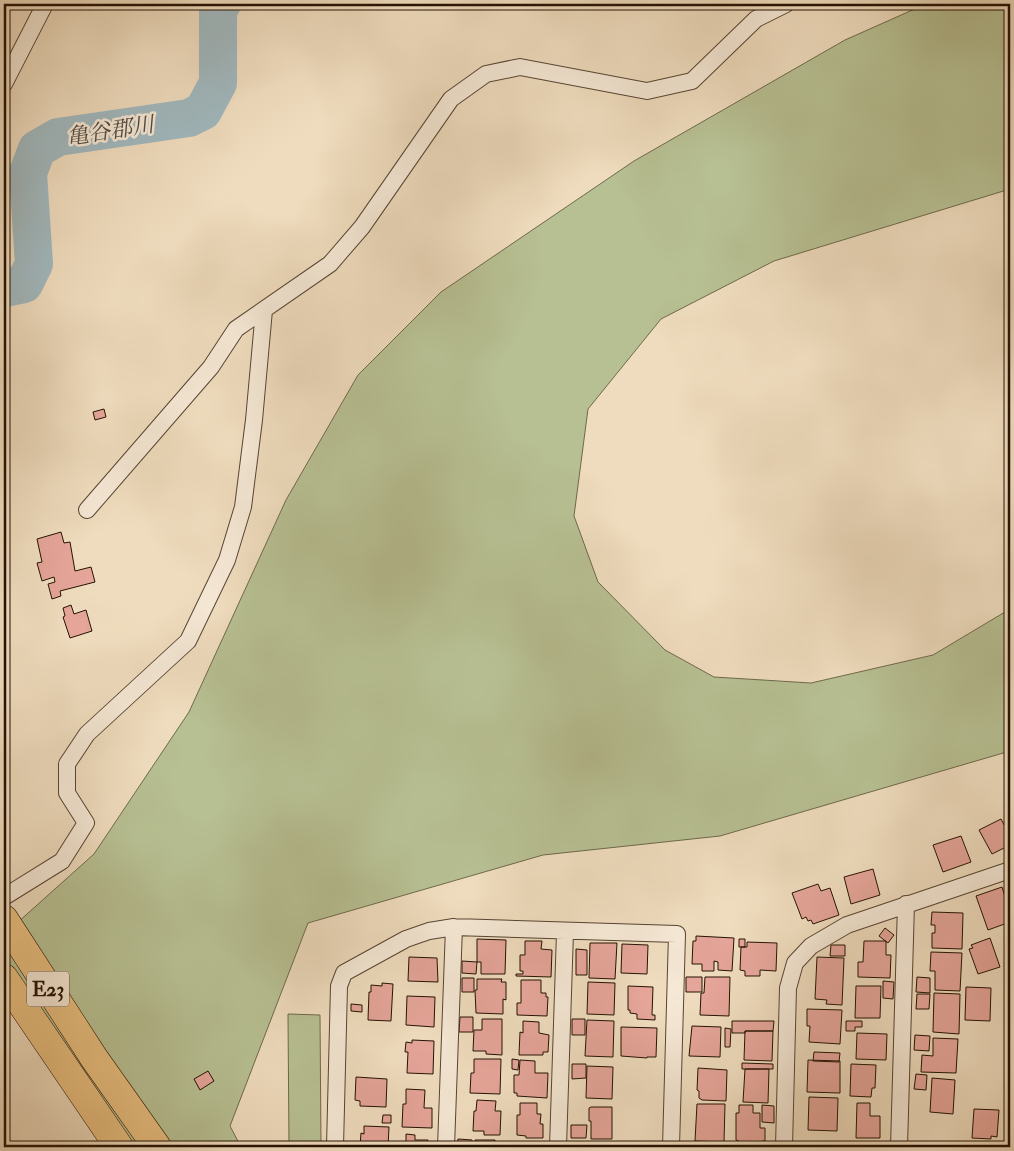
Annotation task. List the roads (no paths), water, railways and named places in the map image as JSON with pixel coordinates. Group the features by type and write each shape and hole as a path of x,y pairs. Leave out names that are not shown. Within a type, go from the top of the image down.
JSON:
{"highway":[{"name":"E23","path":"4,920 94,1058 157,1147"},
{"name":"E23","path":"4,978 119,1147"}],"street":[{"path":"4,84 45,4"},
{"path":"87,510 211,367 236,329 330,264 362,227 452,99 486,74 520,67 647,90 692,81 756,19 786,4"},
{"path":"4,897 62,861 86,823 67,793 67,764 87,734 188,641 227,560 242,507 254,420 264,310"},
{"path":"784,1147 788,988 795,963 811,946 848,925 1010,870"},
{"path":"899,1147 906,904"},
{"path":"446,1147 454,927"},
{"path":"335,1147 339,986 344,973 406,939 429,931 454,927 565,932 678,934 671,1147"},
{"path":"558,1147 565,932"}],"waterway":[{"name":"亀谷郡川","path":"4,288 24,284 34,264 28,173 37,149 58,137 189,118 203,111 218,83 218,9 222,4"}]}
